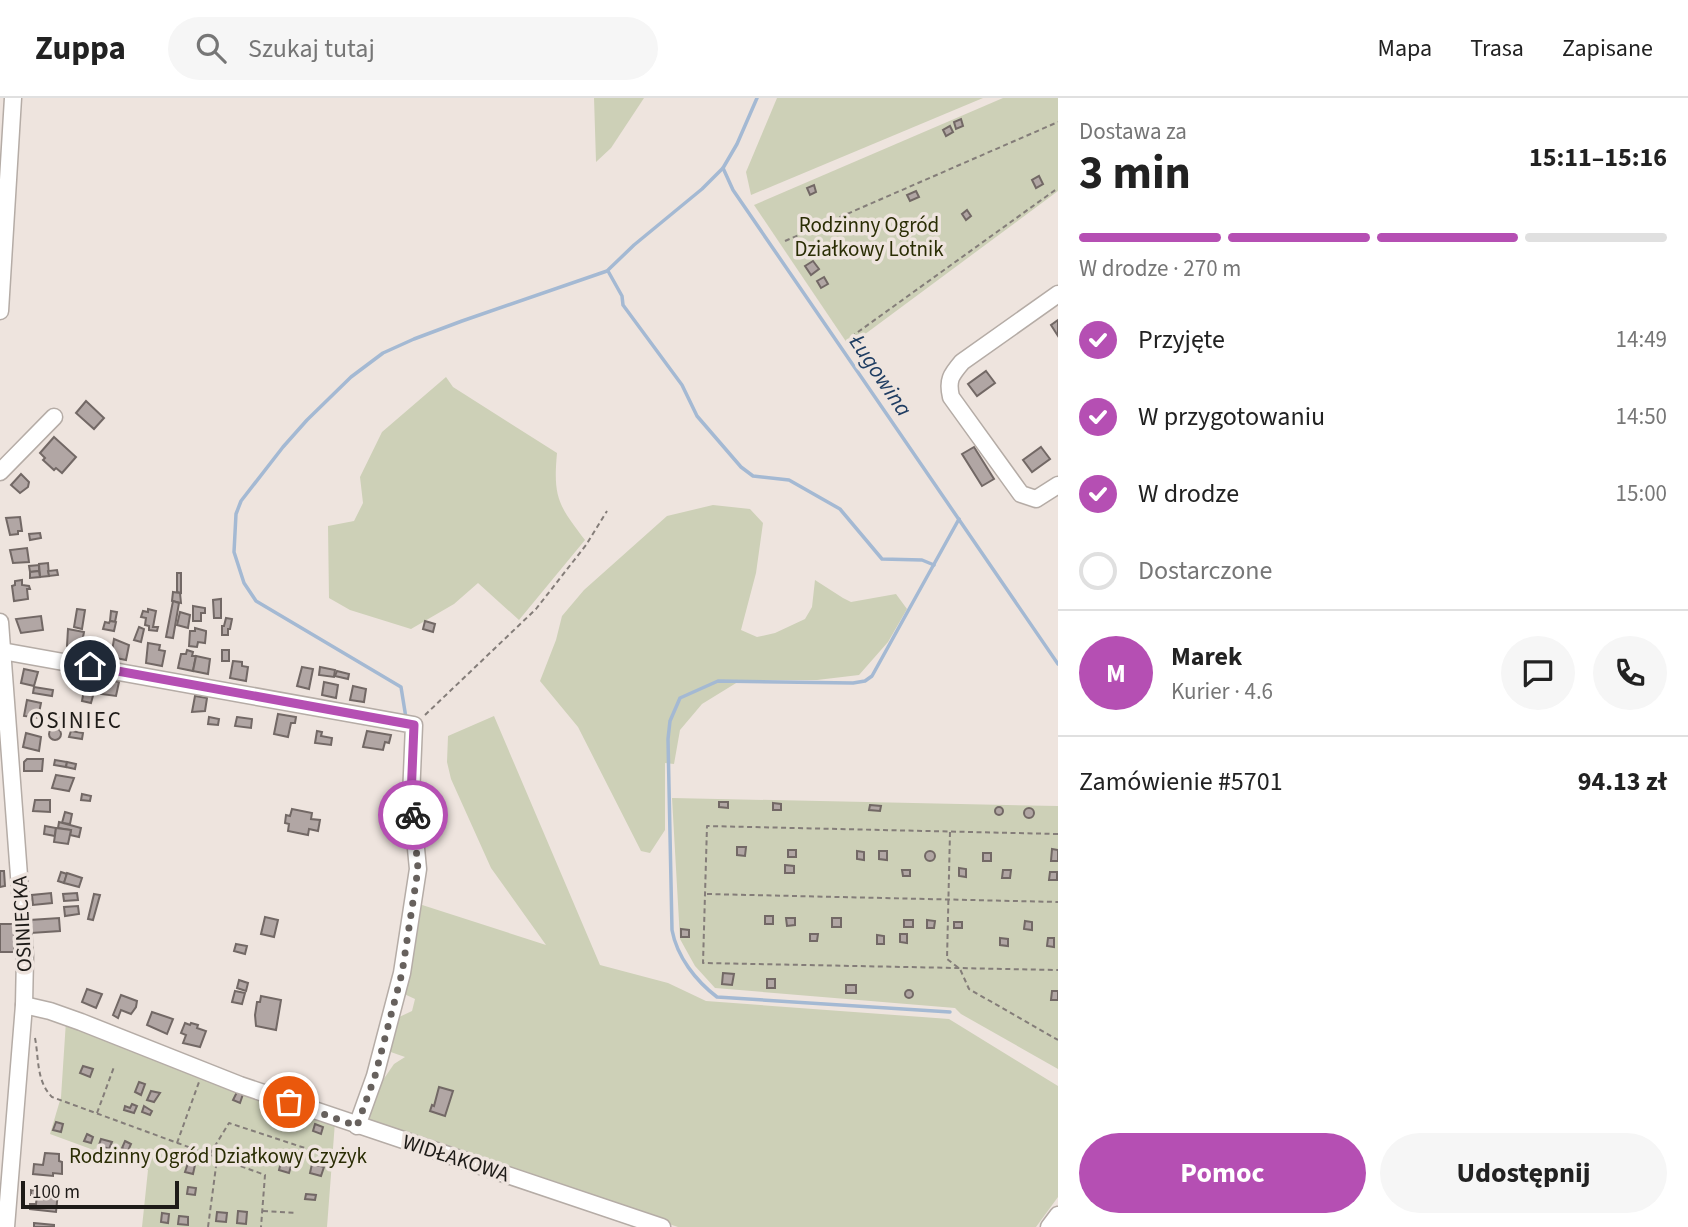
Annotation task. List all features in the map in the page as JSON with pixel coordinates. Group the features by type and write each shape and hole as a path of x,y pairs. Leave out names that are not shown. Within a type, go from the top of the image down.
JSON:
{"street":[{"path":"0,311 13,98"},
{"path":"1058,294 962,362 950,375 947,384 951,397 1021,494 1036,499 1058,485"},
{"path":"0,472 54,417"},
{"name":"OSINIECKA","path":"0,622 25,956 22,1033 7,1124 6,1227"},
{"path":"2,651 414,725 411,797 418,869 402,973 379,1063 357,1126"},
{"name":"WIDŁAKOWA","path":"24,1005 50,1010 240,1085 357,1126 662,1227"},
{"path":"1049,1227 1058,1215"}],"path":[{"path":"785,241 1058,122"},
{"path":"851,337 1058,188"},
{"path":"414,725 536,609 586,545 607,511"},
{"path":"1058,834 707,826 704,963 1058,970"},
{"path":"950,832 947,959 960,969 969,989 1058,1040"},
{"path":"707,894 1058,902"},
{"path":"22,1033 30,1034 35,1039 38,1071 45,1090 52,1097 265,1175 261,1227"},
{"path":"97,1114 114,1068"},
{"path":"177,1143 201,1076"},
{"path":"210,1155 229,1123 308,1149"},
{"path":"208,1227 217,1158"},
{"path":"262,1211 296,1213"}],"green space":[{"path":"594,98 644,98 611,148 596,162"},
{"path":"777,98 983,98 751,195 746,172"},
{"name":"Rodzinny Ogród Działkowy Lotnik","path":"1003,98 1058,98 1058,191 849,346 754,205"},
{"path":"446,377 453,387 557,453 556,480 559,500 585,540 519,620 478,583 454,604 411,629 350,610 329,598 328,526 354,521 363,503 360,477 382,432"},
{"path":"713,505 750,509 763,523 756,573 741,630 757,637 775,633 805,619 812,607 815,580 851,602 896,594 907,609 888,642 859,675 817,680 741,680 702,704 680,730 674,764 665,763 665,830 650,853 641,851 578,727 540,681 562,616 584,590 667,516"},
{"path":"494,716 600,965 668,983 706,1001 949,1019 1058,1086 1058,1197 1036,1227 678,1227 366,1123 377,1079 383,1080 394,1064 405,1057 385,1050 395,1019 412,1011 415,999 402,993 416,903 546,945 491,868 451,779 447,762 448,736","holes":["439,1087 453,1091 445,1116 431,1112"]},
{"path":"672,798 1058,806 1058,1069 961,1014 955,1008 715,988 695,966 680,939"},
{"name":"Rodzinny Ogród Działkowy Czyżyk","path":"66,1021 335,1122 327,1227 142,1227 148,1170 50,1134 61,1097"}],"building":[{"path":"961,119 963,126 956,129 954,122"},
{"path":"950,126 953,132 946,136 943,130"},
{"path":"1039,176 1043,184 1036,188 1032,180"},
{"path":"814,185 816,192 810,195 807,188"},
{"path":"916,191 919,197 910,201 907,195"},
{"path":"967,210 971,216 966,220 962,214"},
{"path":"813,261 819,269 811,275 805,266"},
{"path":"824,277 828,284 821,288 817,281"},
{"path":"1058,320 1058,336 1051,325"},
{"path":"986,371 995,383 977,396 968,384"},
{"path":"86,401 104,418 94,429 76,413"},
{"path":"54,437 76,457 62,473 43,460 45,458 40,453"},
{"path":"974,447 994,479 982,486 962,454"},
{"path":"1041,447 1050,459 1032,472 1023,460"},
{"path":"21,474 29,482 28,487 20,493 11,485"},
{"path":"20,517 22,531 10,535 6,518"},
{"path":"40,533 41,538 30,540 29,534"},
{"path":"27,548 29,562 13,563 10,550"},
{"path":"48,563 49,576 40,577 39,564"},
{"path":"39,565 39,571 30,572 29,566"},
{"path":"57,570 58,575 49,576 48,571"},
{"path":"39,571 40,577 30,578 30,572"},
{"path":"177,573 181,573 181,593 177,592"},
{"path":"22,580 22,585 29,586 30,589 27,589 28,599 14,601 12,586 15,581"},
{"path":"173,592 180,593 181,603 172,601"},
{"path":"221,599 221,618 214,618 213,600"},
{"path":"173,601 179,603 173,638 166,637"},
{"path":"193,606 205,608 205,613 201,613 201,621 193,621"},
{"path":"77,609 85,610 82,629 74,627"},
{"path":"148,609 156,611 153,627 158,627 157,631 149,630 149,626 145,625 146,618 141,617 143,611 148,612"},
{"path":"111,611 117,612 115,622 110,621"},
{"path":"180,612 190,615 188,628 177,625"},
{"path":"41,616 43,630 21,633 16,619"},
{"path":"226,618 232,619 230,629 228,635 222,635 222,626"},
{"path":"425,621 435,624 433,632 423,629"},
{"path":"105,622 116,622 114,631 103,629"},
{"path":"139,627 144,629 141,642 134,640"},
{"path":"195,628 206,631 205,643 198,642 197,647 189,646 190,631 195,631"},
{"path":"68,629 84,632 81,648 67,646"},
{"path":"114,639 129,645 126,660 111,657"},
{"path":"148,643 160,645 159,650 165,651 162,666 146,663"},
{"path":"187,650 193,652 192,656 196,656 193,671 178,668 181,654 186,654"},
{"path":"222,650 229,650 229,661 222,661"},
{"path":"196,656 210,659 208,674 193,671"},
{"path":"233,661 242,662 242,666 248,667 246,681 230,678"},
{"path":"302,667 313,669 309,689 297,686"},
{"path":"320,667 335,670 334,677 319,675"},
{"path":"24,669 38,672 34,686 21,683"},
{"path":"337,671 349,674 348,679 335,676"},
{"path":"104,679 119,682 116,696 101,694"},
{"path":"324,682 338,685 336,698 322,695"},
{"path":"353,686 366,689 364,702 350,700"},
{"path":"34,687 53,690 52,696 33,693"},
{"path":"84,690 94,692 91,703 82,701"},
{"path":"195,696 207,698 205,711 192,712"},
{"path":"27,700 41,703 38,718 24,716"},
{"path":"278,714 296,717 295,723 291,723 288,737 274,734"},
{"path":"53,715 63,717 61,730 51,728"},
{"path":"209,717 219,719 218,725 208,724"},
{"path":"237,717 252,719 251,728 235,726"},
{"path":"55,728 61,734 55,740 49,734"},
{"path":"71,731 83,733 82,739 69,737"},
{"path":"317,731 322,732 321,736 332,738 331,745 315,743"},
{"path":"367,731 391,735 389,743 385,742 383,750 363,747"},
{"path":"26,733 41,737 39,751 23,747"},
{"path":"27,759 43,759 42,771 24,771 24,762"},
{"path":"55,760 67,762 66,767 54,765"},
{"path":"67,762 76,764 75,769 66,767"},
{"path":"56,775 74,778 69,791 52,788"},
{"path":"82,794 91,796 90,801 81,800"},
{"path":"35,800 50,800 50,812 33,811"},
{"path":"719,802 728,802 728,808 719,807"},
{"path":"773,803 781,804 781,810 773,810"},
{"path":"870,805 881,806 880,811 869,810"},
{"path":"999,807 1003,811 999,815 995,811"},
{"path":"1029,808 1034,813 1029,818 1024,813"},
{"path":"292,809 312,813 311,819 320,820 318,831 309,829 308,835 288,831 286,815 290,816"},
{"path":"65,812 72,814 70,824 62,823"},
{"path":"59,822 81,828 79,837 70,835 71,830 58,828"},
{"path":"45,826 56,828 55,836 44,834"},
{"path":"56,828 71,830 68,844 54,842"},
{"path":"737,847 746,847 745,856 737,855"},
{"path":"1052,849 1058,850 1058,861 1051,861"},
{"path":"788,850 796,850 796,857 788,857"},
{"path":"857,851 864,852 864,860 857,859"},
{"path":"879,851 887,851 887,860 879,859"},
{"path":"930,851 934,852 934,860 930,861 926,860 925,856 926,852"},
{"path":"983,853 991,853 991,861 983,861"},
{"path":"785,865 794,866 794,873 785,873"},
{"path":"959,868 966,869 966,877 959,876"},
{"path":"902,870 910,870 910,876 903,876"},
{"path":"1003,870 1011,870 1010,878 1002,878"},
{"path":"0,871 4,871 5,886 0,887"},
{"path":"61,872 67,874 64,883 58,881"},
{"path":"1050,872 1057,872 1057,880 1049,880"},
{"path":"67,873 82,878 79,887 64,883"},
{"path":"51,893 52,903 33,905 32,895"},
{"path":"77,893 78,900 64,901 63,894"},
{"path":"94,894 100,895 93,920 88,919"},
{"path":"78,906 79,914 65,916 64,907"},
{"path":"765,916 773,916 773,924 765,924"},
{"path":"265,917 278,920 274,937 261,934"},
{"path":"59,918 60,931 31,933 30,920"},
{"path":"786,918 795,918 795,925 787,926"},
{"path":"832,918 841,918 841,927 832,927"},
{"path":"904,920 913,920 913,927 904,927"},
{"path":"927,920 935,921 934,928 927,928"},
{"path":"1025,921 1032,922 1032,930 1024,929"},
{"path":"954,922 962,922 962,928 954,928"},
{"path":"0,924 14,924 14,952 0,952"},
{"path":"681,929 689,930 689,937 681,937"},
{"path":"810,934 818,934 817,941 810,941"},
{"path":"900,934 907,934 907,943 900,942"},
{"path":"877,935 884,936 884,944 877,944"},
{"path":"1000,938 1008,939 1008,946 1000,945"},
{"path":"1048,938 1054,938 1054,947 1047,946"},
{"path":"236,944 247,946 245,954 234,951"},
{"path":"723,973 734,974 732,985 722,984"},
{"path":"767,979 775,979 775,988 767,988"},
{"path":"239,980 248,983 246,991 237,988"},
{"path":"846,985 856,985 856,993 846,993"},
{"path":"87,989 102,994 96,1008 82,1002"},
{"path":"909,990 913,994 909,998 905,994"},
{"path":"235,991 245,993 242,1004 232,1002"},
{"path":"1052,991 1058,991 1058,1000 1051,1000"},
{"path":"121,995 137,1001 131,1014 121,1010 118,1018 113,1015"},
{"path":"261,996 281,1000 276,1030 256,1026 257,1002 260,1002"},
{"path":"152,1012 173,1019 167,1034 147,1025"},
{"path":"185,1023 198,1025 197,1028 206,1031 200,1047 183,1043 186,1035 181,1033"},
{"path":"83,1066 93,1069 90,1077 80,1073"},
{"path":"139,1082 145,1084 141,1095 135,1092"},
{"path":"439,1087 453,1091 445,1116 430,1111"},
{"path":"238,1090 243,1094 240,1103 233,1100"},
{"path":"151,1091 160,1093 154,1102 147,1100"},
{"path":"132,1104 137,1106 134,1113 124,1110 125,1106 130,1108"},
{"path":"144,1106 152,1111 150,1115 142,1112"},
{"path":"271,1107 279,1110 276,1119 268,1116"},
{"path":"292,1119 299,1122 297,1129 290,1126"},
{"path":"56,1122 63,1124 61,1132 53,1130"},
{"path":"315,1124 323,1127 321,1134 313,1131"},
{"path":"87,1134 93,1137 91,1143 84,1141"},
{"path":"101,1139 112,1142 109,1149 99,1145"},
{"path":"125,1141 131,1144 128,1151 122,1148"},
{"path":"45,1153 59,1154 62,1174 33,1174 34,1164 43,1165"},
{"path":"281,1162 291,1166 289,1173 279,1170"},
{"path":"188,1163 195,1165 193,1174 185,1172"},
{"path":"312,1164 324,1167 321,1176 310,1173"},
{"path":"188,1187 196,1188 195,1195 187,1194"},
{"path":"31,1190 58,1192 56,1212 30,1209 30,1204 36,1204 37,1195 31,1195"},
{"path":"306,1194 316,1195 315,1200 305,1199"},
{"path":"238,1211 247,1212 246,1224 237,1223"},
{"path":"217,1212 227,1213 226,1222 216,1221"},
{"path":"162,1213 169,1214 168,1223 161,1222"},
{"path":"179,1216 188,1217 188,1225 178,1224"},
{"path":"34,1223 54,1225 54,1227 34,1227"}],"waterway":[{"name":"Ługowina","path":"757,98 737,144 723,168 733,190 1058,664"},
{"path":"406,718 401,687 256,601 244,583 234,552 236,514 241,501 307,420 351,377 383,353 462,321 607,271 723,168"},
{"path":"608,271 622,296 623,305 682,385 697,416 741,467 753,476 789,480 840,509 882,559 922,560 934,565"},
{"path":"950,1012 717,997 702,984 688,968 678,950 672,930 668,739 670,721 680,698 718,681 853,683 865,681 872,676 959,519"}],"way so far":[{"path":"289,1102 357,1126 390,1026 402,973 418,869 413,815"}],"district":[{"name":"OSINIEC","path":"76,720"}],"route":[{"path":"90,666 414,725 411,797 413,815"}]}
